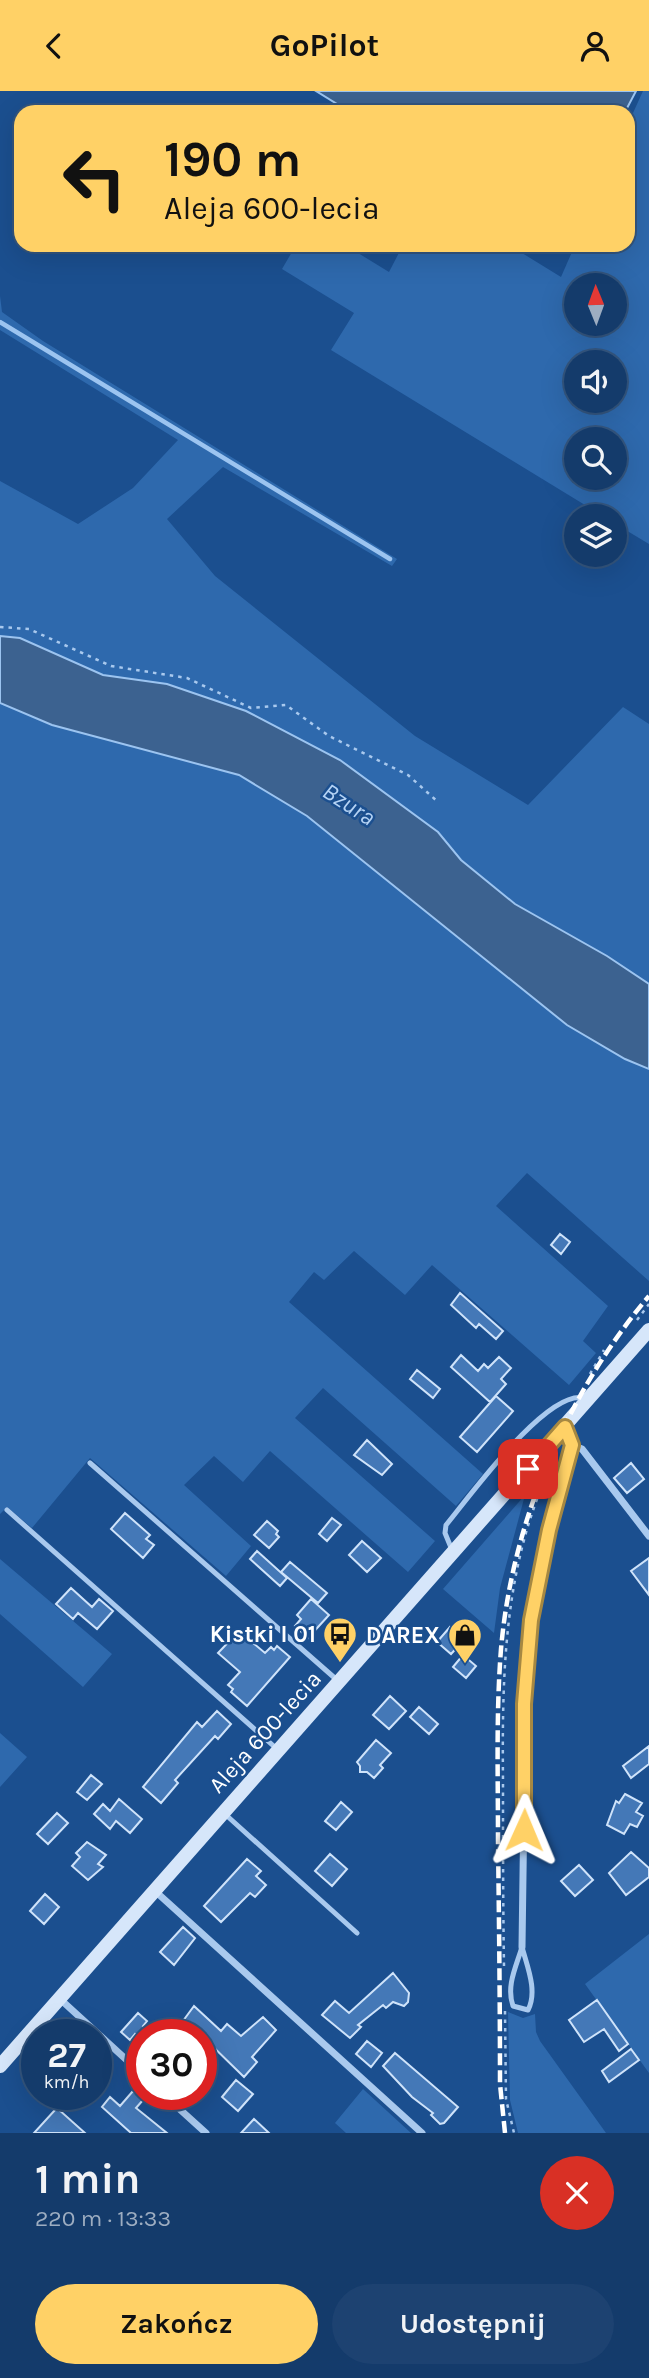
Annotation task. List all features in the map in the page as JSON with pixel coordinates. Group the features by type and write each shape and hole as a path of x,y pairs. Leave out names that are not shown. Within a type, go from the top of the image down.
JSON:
{"main road":[{"name":"Aleja 600-lecia","path":"0,2066 649,1330"}],"street":[{"path":"522,1947 526,1659 539,1573 572,1445 565,1427"},
{"path":"572,1445 582,1450 649,1536"},
{"path":"154,1890 422,2133"},
{"path":"60,1999 126,2059"},
{"path":"181,2110 206,2133"}],"lane":[{"path":"454,1553 445,1533 446,1525 537,1418 572,1396 589,1399"},
{"path":"90,1463 340,1682"},
{"path":"7,1510 279,1751"},
{"path":"223,1813 357,1933"},
{"path":"522,1947 532,1983 533,2002 528,2010 513,2006 510,1997 522,1947"}],"path":[{"path":"0,627 29,629 111,666 187,678 251,708 286,705 329,736 408,775 439,802"},
{"path":"588,1378 604,1350"}],"shaded area":[{"path":"643,91 649,91 649,544 627,531 627,504 583,504 331,350 354,313 282,269 292,252 356,252 389,272 399,252 520,252 561,277 572,252 635,252 635,109"},
{"path":"0,296 2,312 43,341 397,559 392,566 223,467 167,519 215,576 415,736 528,805 623,707 649,724 649,984 607,956 515,904 461,860 438,832 340,760 167,684 103,675 20,638 0,636 0,481 78,524 133,488 178,440 0,330"},
{"path":"0,703 52,725 238,775 307,816 625,1059 649,1069 649,1281 527,1173 496,1206 608,1306 583,1341 596,1353 569,1385 432,1265 405,1295 354,1251 324,1280 314,1272 289,1302 483,1474 456,1506 323,1388 295,1418 435,1541 408,1572 270,1451 243,1482 214,1456 184,1485 251,1546 226,1576 90,1458 32,1528 7,1507 0,1514"},
{"path":"525,1495 500,1588 494,1633 443,1589"},
{"path":"0,1559 112,1654 83,1687 0,1614"},
{"path":"0,1733 27,1757 0,1787"},
{"path":"649,1934 649,2073 585,1984"},
{"path":"508,2012 523,2018 535,2014 536,2032 540,2041 606,2133 518,2133 510,2100"},
{"path":"363,2089 411,2133 346,2133 335,2123"}],"water":[{"path":"316,91 636,91 629,105 339,105"},
{"name":"Bzura","path":"0,636 20,638 103,675 167,684 246,711 340,760 438,832 461,860 515,904 607,956 649,984 649,1069 625,1059 567,1025 307,816 239,775 52,725 0,703"}],"building":[{"path":"560,1234 570,1242 561,1254 551,1245"},
{"path":"460,1293 503,1331 496,1339 479,1324 476,1328 451,1305"},
{"path":"461,1355 478,1371 484,1364 488,1368 499,1357 511,1368 501,1379 506,1384 490,1402 451,1367"},
{"path":"417,1370 440,1389 433,1398 410,1379"},
{"path":"496,1396 513,1411 477,1452 460,1437"},
{"path":"367,1440 392,1464 382,1475 354,1455"},
{"path":"631,1463 644,1479 627,1493 614,1478"},
{"path":"125,1513 150,1535 146,1539 154,1545 143,1558 111,1529"},
{"path":"332,1518 341,1525 327,1541 319,1534"},
{"path":"267,1521 278,1531 276,1534 279,1537 269,1548 254,1535"},
{"path":"362,1541 381,1558 367,1572 349,1555"},
{"path":"257,1551 287,1578 280,1586 250,1559"},
{"path":"649,1558 649,1595 631,1571"},
{"path":"290,1562 327,1593 318,1603 281,1572"},
{"path":"71,1588 92,1607 99,1599 113,1611 97,1629 78,1613 73,1619 56,1604"},
{"path":"311,1599 329,1615 308,1638 295,1626 301,1619 297,1615"},
{"path":"450,1627 465,1639 451,1654 437,1642"},
{"path":"239,1631 265,1653 271,1647 274,1650 277,1646 290,1657 247,1706 231,1692 233,1689 228,1685 240,1672 218,1653"},
{"path":"463,1655 476,1666 466,1678 453,1667"},
{"path":"390,1696 406,1711 389,1729 373,1715"},
{"path":"419,1707 438,1724 429,1734 410,1717"},
{"path":"217,1711 231,1724 218,1739 215,1736 175,1780 178,1783 161,1803 143,1787 197,1722 202,1727"},
{"path":"376,1740 391,1753 380,1765 383,1768 374,1778 367,1772 360,1772 357,1762"},
{"path":"649,1746 649,1764 631,1778 623,1766"},
{"path":"91,1775 102,1784 87,1800 77,1792"},
{"path":"625,1794 642,1803 636,1812 643,1816 637,1827 630,1824 624,1834 607,1825 616,1801 619,1803"},
{"path":"119,1799 142,1819 130,1833 116,1821 110,1829 94,1814 103,1804 110,1811"},
{"path":"341,1802 352,1812 336,1830 325,1821"},
{"path":"57,1813 68,1823 48,1844 37,1834"},
{"path":"87,1842 106,1855 98,1864 103,1867 88,1880 72,1866 80,1857 76,1853"},
{"path":"631,1852 649,1868 649,1877 626,1895 609,1873"},
{"path":"330,1854 347,1869 332,1886 315,1871"},
{"path":"247,1859 261,1871 256,1876 266,1885 255,1897 250,1893 221,1922 204,1906"},
{"path":"579,1865 593,1880 575,1896 561,1881"},
{"path":"45,1894 59,1907 44,1924 30,1911"},
{"path":"183,1927 195,1938 174,1965 160,1952"},
{"path":"393,1973 409,1993 408,2002 404,2006 393,2002 386,2008 383,2005 358,2025 361,2027 350,2038 322,2015 335,2001 349,2013"},
{"path":"597,2000 628,2044 619,2051 604,2029 584,2042 569,2020"},
{"path":"194,2006 208,2019 184,2019"},
{"path":"138,2013 145,2019 133,2019"},
{"path":"263,2017 276,2030 252,2057 257,2062 244,2077 217,2051 217,2027 221,2031 227,2024 241,2036"},
{"path":"367,2041 382,2053 371,2067 356,2054"},
{"path":"631,2049 639,2060 609,2082 602,2071"},
{"path":"395,2053 458,2107 444,2123 440,2124 431,2115 433,2113 412,2097 383,2066"},
{"path":"236,2080 253,2094 238,2111 222,2097"},
{"path":"112,2099 120,2106 126,2099 126,2110 138,2110 167,2133 131,2133 105,2110 112,2110"},
{"path":"55,2110 59,2110 85,2133 34,2133"},
{"path":"254,2119 269,2133 241,2133"}],"waterway":[{"path":"0,322 390,559"}],"railway":[{"path":"505,2133 500,2084 498,1696 507,1601 517,1554 548,1461 593,1374 649,1296"}],"place":[{"name":"Kistki I 01","path":"340,1664"},
{"name":"DAREX","path":"465,1665"}],"route":[{"path":"524,1830 526,1659 539,1573 572,1445 565,1427 528,1469"}]}
